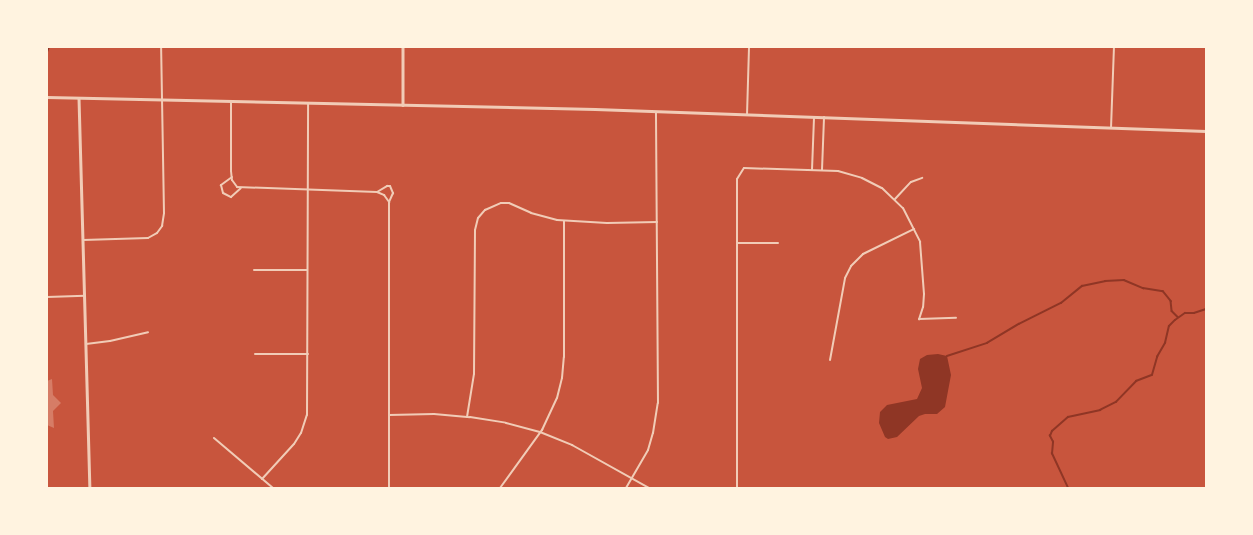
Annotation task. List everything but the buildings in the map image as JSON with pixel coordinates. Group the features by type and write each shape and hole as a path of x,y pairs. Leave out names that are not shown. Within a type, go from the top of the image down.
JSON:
{"street":[{"path":"83,240 148,238 157,233 162,226 164,214 161,47"},
{"path":"403,47 403,105"},
{"path":"747,114 749,47"},
{"path":"1111,128 1114,47"},
{"path":"47,97 824,116 1206,131"},
{"path":"79,98 90,488"},
{"path":"231,101 232,177 234,184 241,188 377,192 384,195 389,202"},
{"path":"262,479 294,444 304,427 307,415 308,103"},
{"path":"626,488 648,450 653,433 658,403 656,112"},
{"path":"812,170 814,116"},
{"path":"822,170 824,116"},
{"path":"737,488 737,179 740,172 744,168 838,171 862,178 882,188 895,199 908,215 922,252 924,279 923,307 920,319 956,318"},
{"path":"232,177 222,185 223,193 231,197 241,188"},
{"path":"895,199 911,182 922,178"},
{"path":"377,192 386,186 390,186 393,193 389,202 389,488"},
{"path":"467,416 474,374 475,230 478,218 485,210 501,203 508,203 543,217 564,221 657,222"},
{"path":"500,488 540,432 557,398 564,357 564,221"},
{"path":"830,360 845,278 851,266 863,254 914,229"},
{"path":"737,243 778,243"},
{"path":"254,270 307,270"},
{"path":"47,297 84,296"},
{"path":"86,344 110,341 148,332"},
{"path":"255,354 308,354"},
{"path":"389,415 434,414 467,416 506,423 540,432 584,450 632,480 649,488"},
{"path":"214,438 273,488"}],"shaded area":[{"path":"938,354 947,356 951,375 945,407 937,414 925,414 919,416 897,437 888,439 885,437 879,423 880,412 887,405 917,399 922,388 918,369 920,359 927,355"}],"waterway":[{"path":"47,52 49,47"},
{"path":"947,356 987,343 1019,324 1061,303 1082,286 1105,281 1124,280 1143,288 1163,291 1171,301 1172,311 1178,317"},
{"path":"1068,488 1052,454 1053,442 1050,436 1052,431 1068,417 1100,410 1116,402 1136,381 1152,375 1157,357 1165,343 1169,326 1185,313 1194,313 1206,309"}]}
